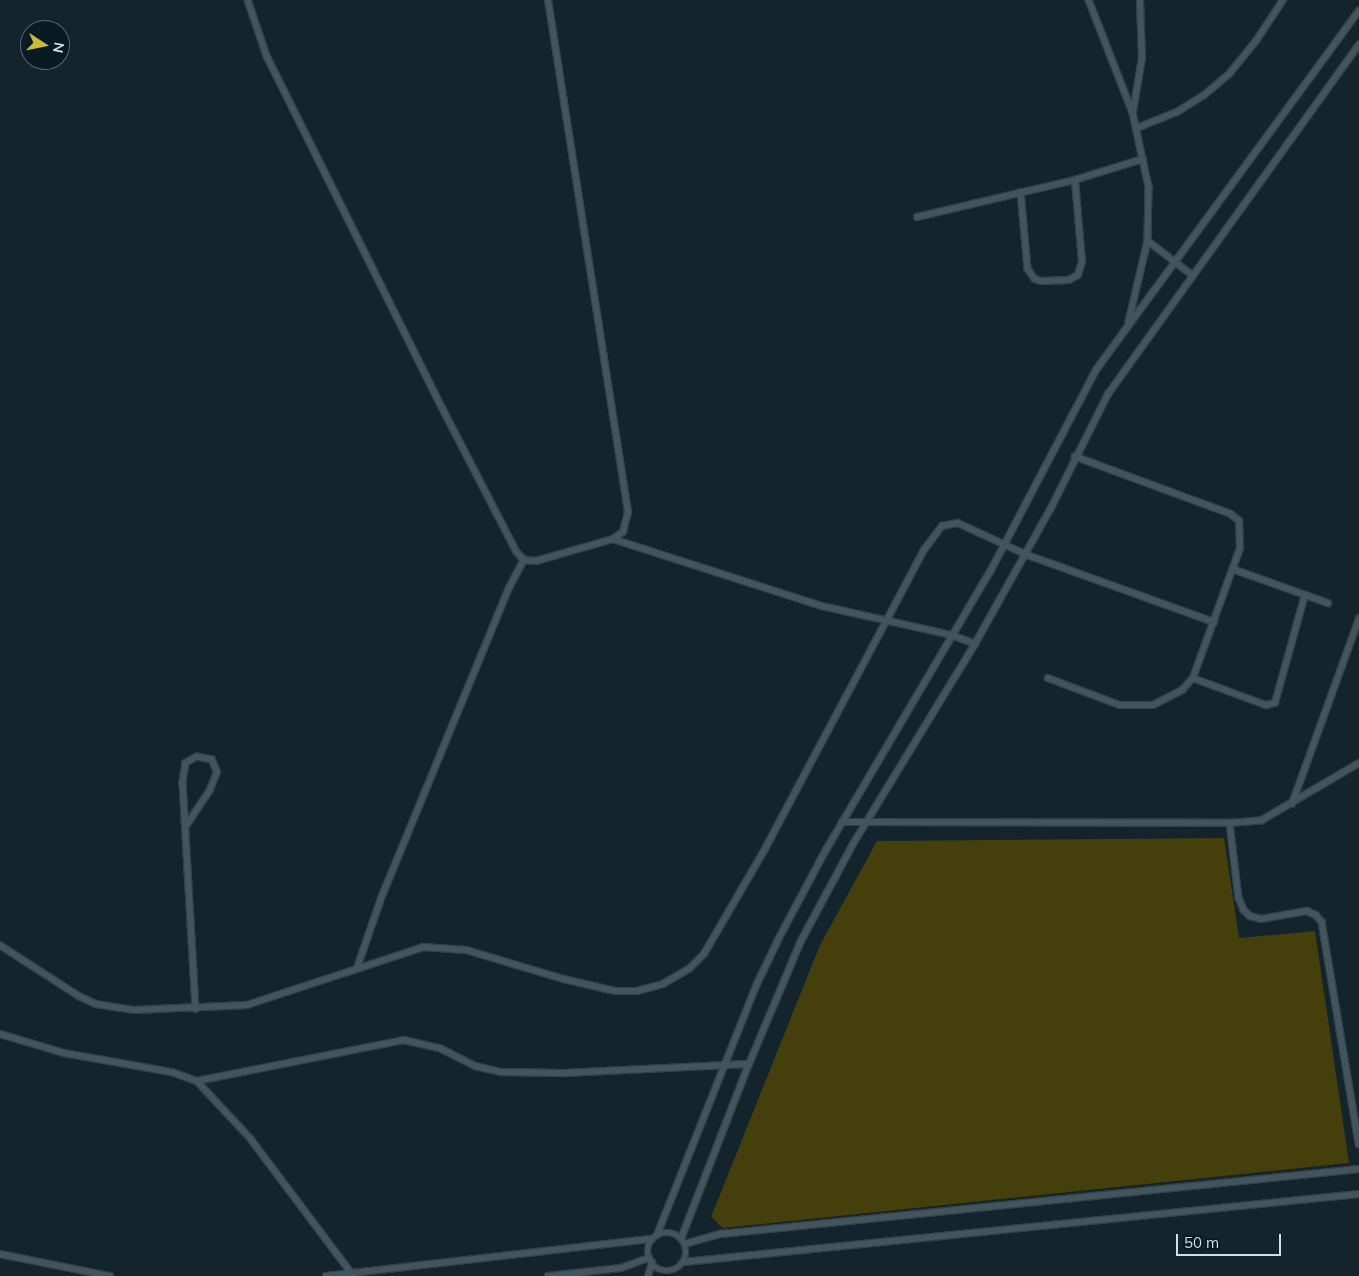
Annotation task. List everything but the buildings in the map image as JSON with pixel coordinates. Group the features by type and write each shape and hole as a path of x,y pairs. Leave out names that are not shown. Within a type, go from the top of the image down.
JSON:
{"lane":[{"path":"248,0 267,56 442,407 524,560"},
{"path":"524,560 536,562 612,539 623,532 628,512 548,0"},
{"path":"1089,0 1133,113 1144,159 1150,205 1148,241 1128,327"},
{"path":"1133,113 1142,58 1140,0"},
{"path":"1137,128 1177,112 1210,91 1256,41 1283,0"},
{"path":"648,1276 655,1237 768,962 842,822 1004,545 1096,370 1359,11"},
{"path":"684,1262 683,1241 749,1064 800,942 867,823 975,644 1025,554 1108,394 1191,274 1359,45"},
{"path":"917,217 1075,180 1144,159"},
{"path":"1021,192 1028,269 1035,279 1041,281 1069,280 1078,276 1082,262 1075,180"},
{"path":"1148,241 1191,274"},
{"path":"1048,678 1120,705 1136,706 1166,700 1194,678 1240,548 1242,531 1239,521 1230,514 1075,457"},
{"path":"0,945 55,983 96,1004 133,1010 196,1009 255,1003 423,947 446,946 615,991 637,991 663,984 689,969 704,954 760,857 924,550 942,526 958,524 1025,554 1214,622"},
{"path":"612,539 822,606 952,635 975,644"},
{"path":"357,968 382,896 510,586 524,560"},
{"path":"1233,569 1328,603"},
{"path":"1194,678 1266,705 1275,703 1305,595"},
{"path":"1292,804 1359,619"},
{"path":"186,826 210,790 217,772 212,760 197,757 186,763 183,782 196,1009"},
{"path":"842,822 1230,823 1262,820 1359,764"},
{"path":"1230,823 1238,898 1244,910 1250,916 1260,919 1307,911 1316,915 1322,922 1359,1144"},
{"path":"0,1034 64,1053 172,1072 197,1081 251,1139 353,1274"},
{"path":"197,1081 404,1040 440,1048 475,1066 501,1072 562,1073 749,1064"},
{"path":"326,1276 655,1237 670,1232 683,1241 721,1234 1359,1169"},
{"path":"650,1261 667,1274 684,1262 1359,1194"},
{"path":"0,1254 110,1276"},
{"path":"548,1276 621,1268 650,1261"}],"shaded area":[{"path":"1224,838 1239,938 1315,931 1349,1163 723,1228 711,1217 820,945 877,841"}]}
